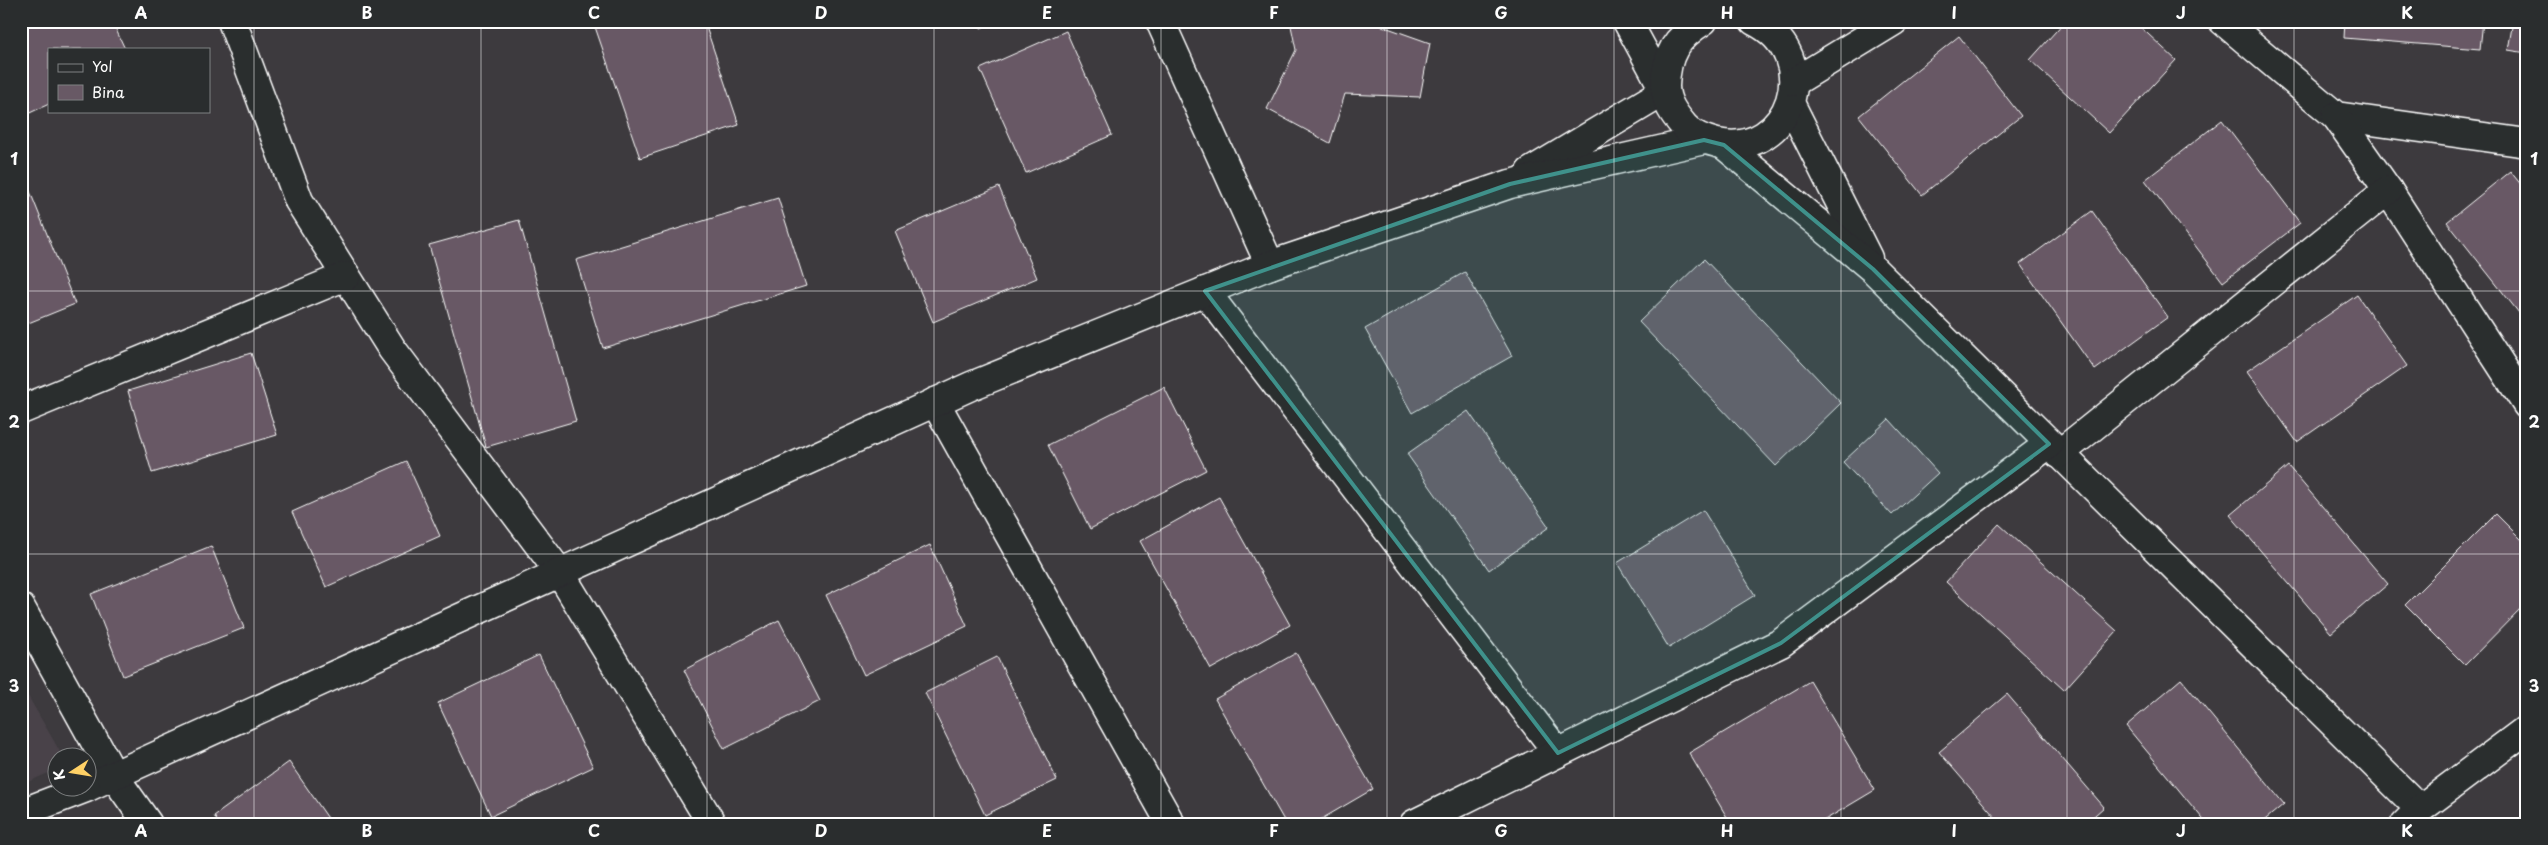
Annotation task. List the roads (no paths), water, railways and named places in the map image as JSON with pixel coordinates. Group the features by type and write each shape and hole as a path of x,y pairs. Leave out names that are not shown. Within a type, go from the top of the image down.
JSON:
{"street":[{"path":"232,21 300,202 392,349 560,573 712,824"},
{"path":"1160,21 1270,265"},
{"path":"1627,21 1665,91 1672,112 1687,129 1714,142 1873,268 2054,449 2412,816 2527,729"},
{"path":"1665,91 1666,70 1672,49 1686,32 1703,21"},
{"path":"98,783 935,402 1270,265 1510,184 1714,142 1745,144 1764,135 1780,121 1792,92 1894,21"},
{"path":"2223,21 2336,116 2388,190 2527,405"},
{"path":"1766,23 1782,43 1791,61 1792,92 1873,268"},
{"path":"1510,184 1665,91"},
{"path":"2336,116 2527,143"},
{"path":"1414,824 1781,643 2054,449 2388,190"},
{"path":"21,410 346,276"},
{"path":"1205,291 1558,753"},
{"path":"935,402 1170,824"},
{"path":"21,608 114,776 148,824"},
{"path":"21,813 59,798"}]}
